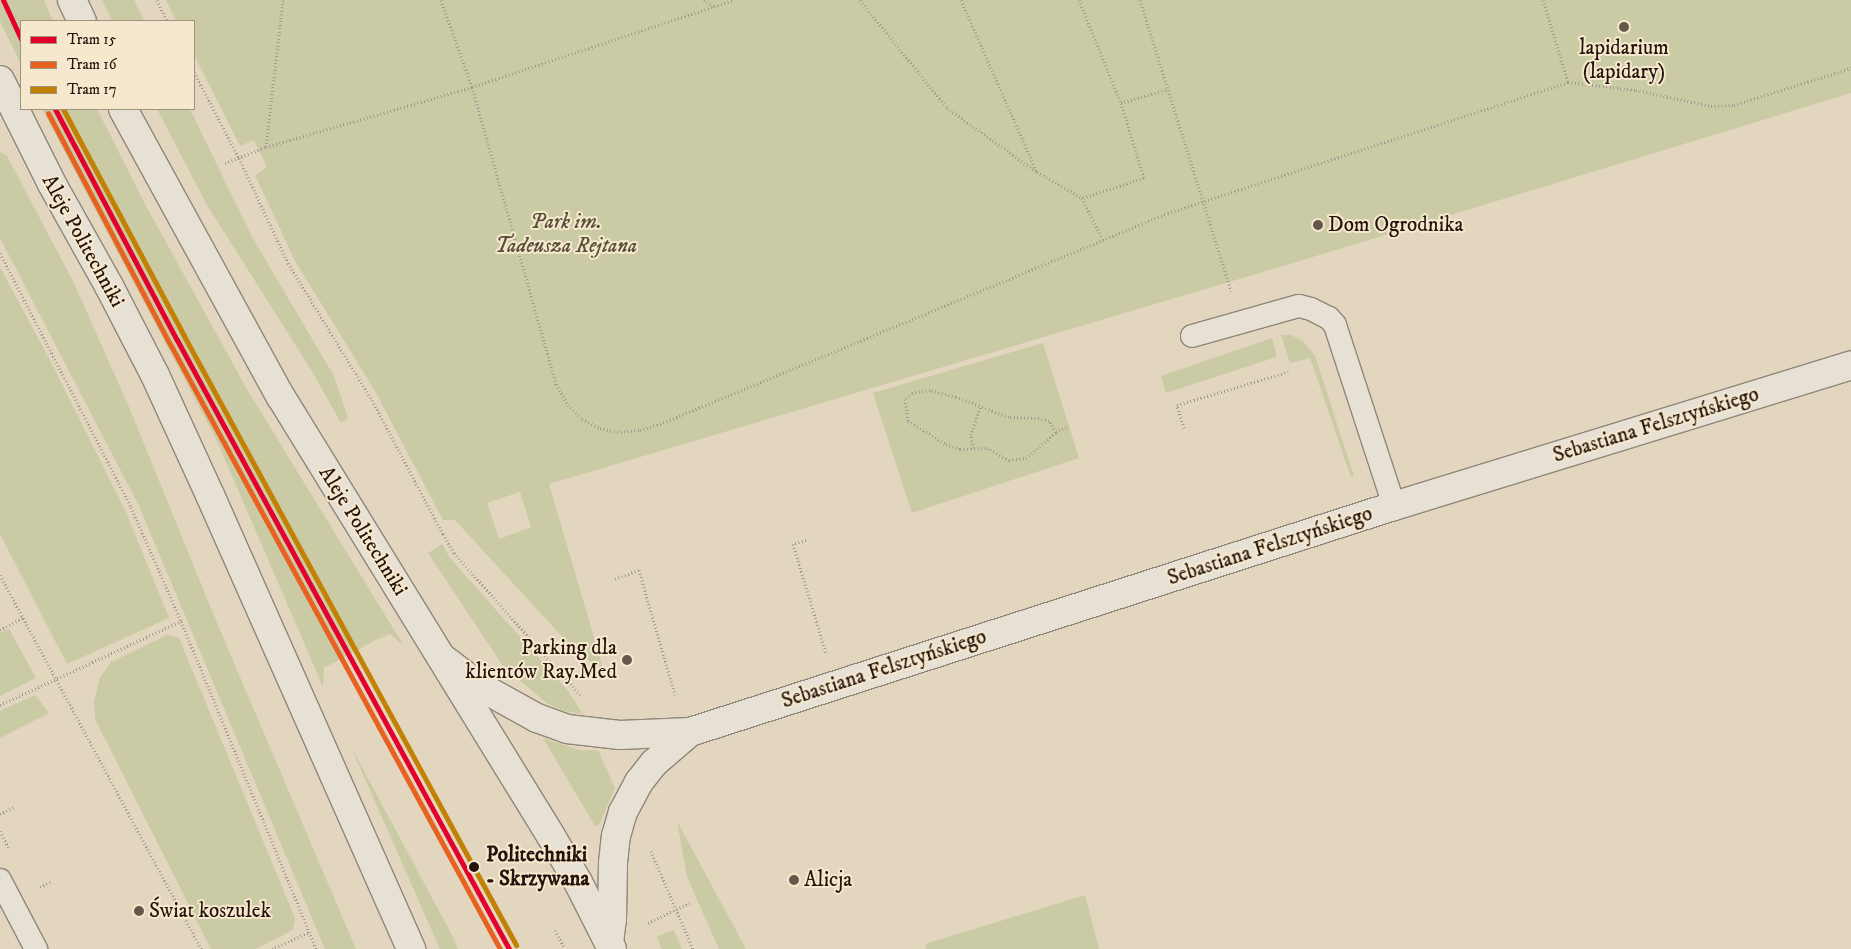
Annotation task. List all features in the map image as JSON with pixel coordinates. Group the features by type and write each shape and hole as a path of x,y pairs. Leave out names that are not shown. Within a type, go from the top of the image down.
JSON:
{"main road":[{"path":"72,0 82,20"},
{"name":"Aleje Politechniki","path":"2,88 155,375 210,495 394,915 411,949"},
{"name":"Aleje Politechniki","path":"124,110 281,397 560,851 610,946"},
{"name":"Sebastiana Felsztyńskiego","path":"442,658 479,686 537,718 567,729 620,735 690,732 1394,506 1851,365"},
{"name":"Sebastiana Felsztyńskiego","path":"610,946 616,836 629,801 639,782 654,763 690,732"}],"lane":[{"path":"1192,336 1299,306 1311,308 1329,318 1334,324 1394,506"},
{"path":"0,880 36,949"}],"path":[{"path":"157,0 167,20"},
{"path":"266,147 283,0"},
{"path":"441,0 472,87 556,384 568,405 582,419 617,432 640,430 660,424 1104,240 1203,201 1568,82 1636,90 1711,106 1734,105 1851,68"},
{"path":"704,0 714,7"},
{"path":"225,163 266,147 472,87 734,0"},
{"path":"860,0 947,108 1037,172 1082,198 1104,240"},
{"path":"961,0 1037,172"},
{"path":"1079,0 1121,104 1144,178 1082,198"},
{"path":"1140,0 1234,298"},
{"path":"1544,0 1568,82"},
{"path":"195,74 239,158 288,263 372,400 454,553 574,686 600,733"},
{"path":"1121,104 1168,89"},
{"path":"0,253 131,507 181,621 316,949"},
{"path":"1184,428 1177,405 1288,372"},
{"path":"1056,432 1049,421 1039,418 1009,417 956,397 930,390 912,393 905,399 905,413 908,421 946,444 960,449 987,448 1009,460 1026,458 1056,432 1069,426"},
{"path":"973,448 971,435 980,407"},
{"path":"806,540 793,544 829,660"},
{"path":"615,578 638,570 676,695"},
{"path":"0,575 201,949"},
{"path":"0,630 23,618"},
{"path":"0,705 181,621"},
{"path":"629,801 694,949"},
{"path":"0,814 14,807"},
{"path":"555,930 565,949"},
{"path":"272,949 309,932"}],"green space":[{"path":"0,0 44,0 53,20 20,20 20,63 0,21"},
{"path":"102,0 134,0 144,20 112,20"},
{"name":"Park im. Tadeusza Rejtana","path":"166,0 1851,0 1851,93 1303,260 549,484 603,668 579,655 455,520 443,520 375,391 295,261 255,175 267,167 254,140 240,146 195,57 195,20 176,20","holes":["520,492 531,527 499,539 487,503"]},
{"path":"43,110 98,110 145,204 248,391 404,646 390,634 376,640 324,668 323,687 217,441"},
{"path":"158,110 190,110 252,237 334,376 348,418 341,423 310,368 207,205"},
{"path":"0,152 7,156 74,283 129,407 217,623 356,949 325,949 139,506 0,238"},
{"path":"0,267 54,368 126,512 169,618 67,664 0,534"},
{"path":"1281,335 1291,335 1303,341 1315,356 1354,476 1351,477 1310,358 1290,363"},
{"path":"1272,338 1277,357 1166,393 1161,376"},
{"path":"1043,343 1079,458 912,513 873,393"},
{"path":"442,544 450,558 568,691 583,714 567,712 548,704 503,666 428,553"},
{"path":"9,629 36,678 0,696 0,633"},
{"path":"167,635 179,638 295,918 293,929 255,949 211,949 95,719 94,702 100,678 111,662"},
{"path":"35,695 49,713 0,738 0,711"},
{"path":"543,738 580,750 598,750 615,788 599,825 595,826"},
{"path":"350,745 452,935 458,949 440,949"},
{"path":"677,821 746,949 719,949 687,877"},
{"path":"1085,895 1099,949 926,949 925,944"},
{"path":"674,930 682,949 662,949 657,937"}],"tram line":[{"name":"15","path":"3,0 20,37"},
{"name":"15","path":"56,110 177,340 509,949"},
{"name":"17","path":"64,110 184,336 516,945"},
{"name":"16","path":"48,113 170,344 500,949"}],"place":[{"name":"lapidarium (lapidary)","path":"1624,27"},
{"name":"Dom Ogrodnika","path":"1318,225"},
{"name":"Parking dla klientów Ray.Med","path":"627,660"},
{"name":"Politechniki - Skrzywana","path":"474,867"},
{"name":"Alicja","path":"794,880"},
{"name":"Świat koszulek","path":"139,911"}]}
